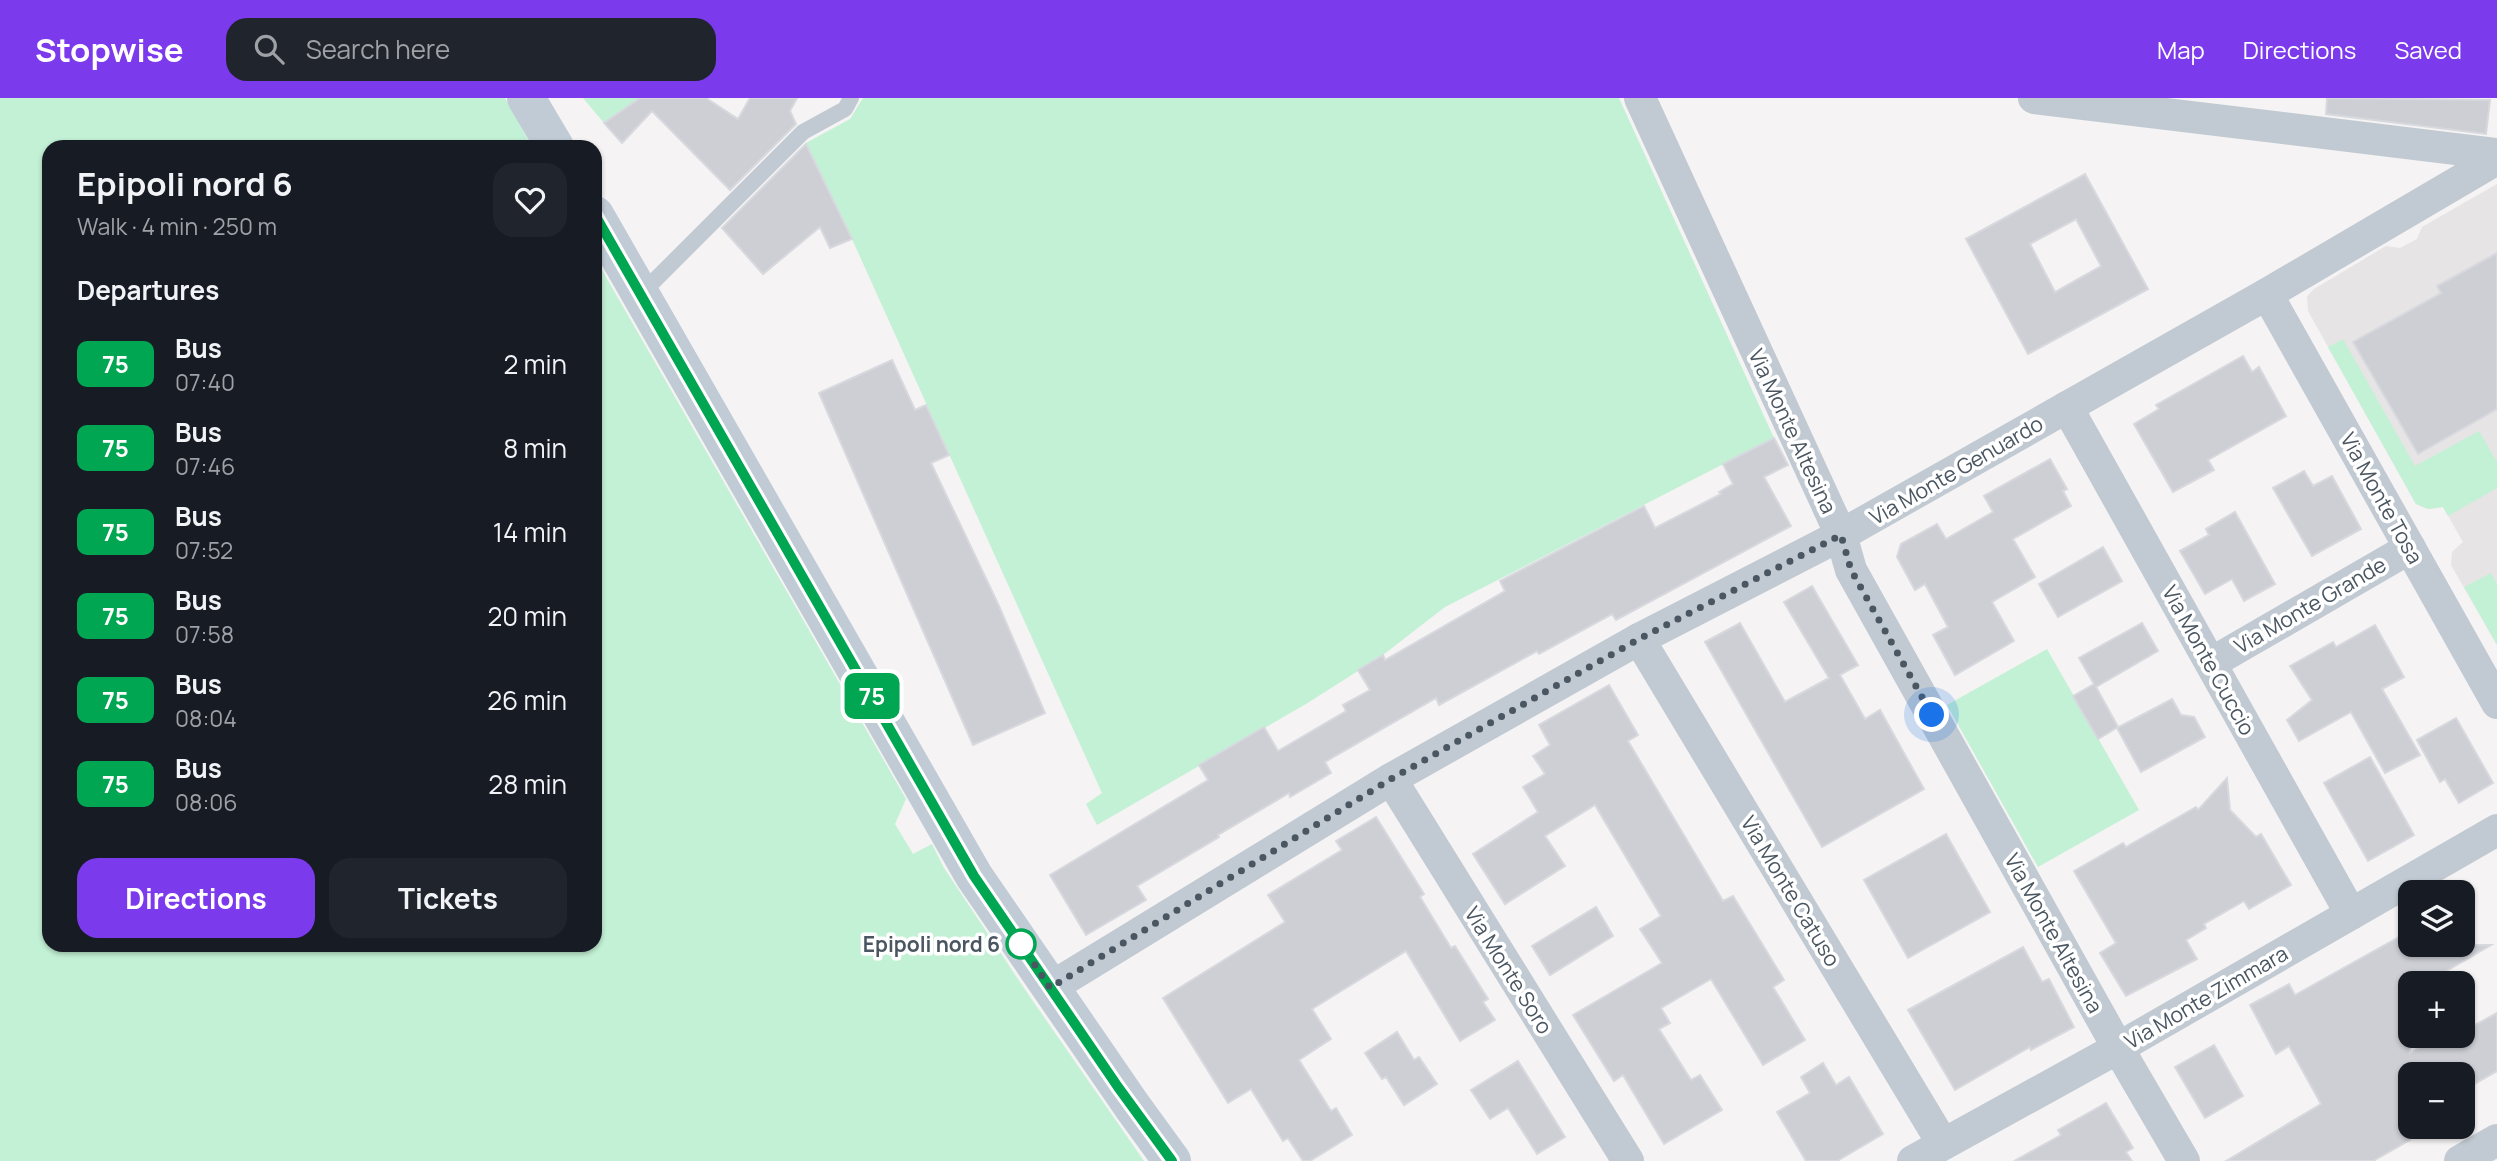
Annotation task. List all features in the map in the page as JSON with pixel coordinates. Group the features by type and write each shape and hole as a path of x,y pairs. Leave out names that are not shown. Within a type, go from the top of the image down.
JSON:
{"main road":[{"path":"526,98 551,140"},
{"path":"602,227 974,876 1172,1161"}],"street":[{"name":"Via Monte Altesina","path":"1640,98 1841,535 1851,570 2184,1161"},
{"path":"2034,98 2497,154"},
{"name":"Via Monte Genuardo","path":"1050,988 1391,779 1639,639 1841,535 2267,294 2497,159"},
{"name":"Via Monte Tosa","path":"2267,294 2497,703"},
{"name":"Via Monte Cuccio","path":"2067,407 2351,914"},
{"name":"Via Monte Grande","path":"2211,663 2410,548"},
{"name":"Via Monte Catuso","path":"1639,639 1943,1144"},
{"name":"Via Monte Soro","path":"1391,779 1628,1161"},
{"name":"Via Monte Zimmara","path":"1913,1161 2118,1048 2497,830"},
{"path":"2460,1161 2497,1140"}],"lane":[{"path":"641,294 803,131 845,109 851,98"}],"shaded area":[{"path":"2497,184 2497,645 2451,565 2452,552 2463,542 2443,507 2428,509 2416,504 2308,311 2307,296 2314,289 2386,246 2400,248 2417,239 2422,227"}],"green space":[{"path":"0,98 505,98 528,140 42,140 42,952 602,952 602,270 906,799 895,824 913,854 932,844 944,868 1028,994 1144,1161 0,1161"},
{"path":"583,98 642,98 604,123"},
{"path":"863,98 1619,98 1774,438 1445,607 1383,655 1306,704 1097,825 1086,804 1102,793 806,143 850,119"},
{"path":"2343,339 2415,466 2479,431 2497,462 2497,488 2448,516 2443,507 2428,509 2416,504 2328,347"},
{"path":"2491,573 2497,584 2497,645 2464,587"},
{"path":"2047,649 2139,810 2038,867 1947,705"}],"building":[{"path":"640,98 706,98 738,119 750,98 797,98 790,111 796,124 730,190 652,111 622,143 604,123"},
{"path":"2327,98 2490,100 2486,134 2326,114"},
{"path":"806,144 852,239 830,248 820,227 763,274 722,228"},
{"path":"2085,174 2148,289 2028,354 1966,239","holes":["2076,219 2101,266 2055,292 2030,244"]},
{"path":"2497,253 2497,409 2418,454 2353,342 2441,293 2437,286"},
{"path":"2243,356 2252,372 2259,367 2286,416 2208,460 2214,470 2173,492 2134,424 2159,409 2156,405"},
{"path":"892,360 915,410 926,405 949,455 931,463 999,606 1045,713 973,745 819,393"},
{"path":"1774,438 1788,465 1764,477 1791,526 1616,620 1612,614 1539,654 1537,651 1439,705 1436,698 1325,762 1331,773 1290,797 1289,793 1137,886 1146,900 1086,935 1050,875 1208,780 1199,765 1264,727 1278,751 1346,711 1343,705 1370,690 1358,670 1383,655 1385,660 1505,591 1500,581 1644,506 1655,528 1721,494 1719,492 1733,484 1723,464"},
{"path":"2050,459 2067,489 2063,491 2071,506 2013,539 2035,577 1992,602 2014,641 1955,675 1933,635 1948,627 1925,584 1915,590 1897,557 1901,544 1937,524 1946,539 1993,512 1984,496"},
{"path":"2304,471 2313,486 2332,476 2361,529 2312,556 2273,488"},
{"path":"2235,512 2275,584 2244,601 2232,579 2205,594 2180,551 2209,535 2206,529"},
{"path":"2103,547 2122,581 2058,617 2039,584"},
{"path":"1812,586 1858,665 1840,675 1865,719 1880,710 1924,789 1822,847 1705,642 1740,623 1785,702 1829,678 1784,602"},
{"path":"2142,623 2158,651 2096,687 2118,727 2098,739 2073,696 2094,684 2079,658"},
{"path":"2375,625 2404,677 2382,689 2420,755 2385,773 2351,712 2299,741 2287,720 2312,700 2290,666 2333,642 2336,647"},
{"path":"1609,685 1638,735 1628,741 1723,901 1733,896 1784,980 1773,987 1805,1040 1763,1065 1711,979 1661,1008 1670,1023 1659,1029 1691,1080 1700,1075 1722,1110 1664,1144 1623,1075 1614,1081 1573,1015 1662,963 1640,929 1661,916 1595,805 1545,836 1565,866 1505,904 1473,854 1538,812 1523,787 1545,774 1533,756 1550,745 1539,725"},
{"path":"2172,699 2181,715 2194,717 2205,737 2141,772 2117,728"},
{"path":"2456,718 2493,783 2459,803 2445,779 2440,782 2417,740"},
{"path":"2370,757 2414,835 2368,861 2324,783"},
{"path":"2227,778 2230,810 2256,837 2261,834 2291,885 2249,909 2244,901 2204,924 2206,928 2186,940 2197,959 2126,996 2100,953 2116,943 2074,871 2123,843 2126,847 2196,807 2198,810"},
{"path":"1376,817 1424,894 1420,897 1451,948 1455,946 1488,999 1483,1002 1495,1020 1460,1041 1406,951 1312,1009 1331,1039 1299,1060 1331,1111 1336,1108 1352,1135 1310,1161 1303,1161 1288,1138 1283,1141 1251,1089 1228,1103 1163,998 1285,922 1268,895 1342,850 1336,841"},
{"path":"1946,834 1990,912 1908,958 1864,880"},
{"path":"1596,907 1613,936 1550,975 1532,946"},
{"path":"2398,938 2398,957 2470,957 2446,971 2398,971 2398,1048 2410,1048 2410,1053 2419,1048 2475,1048 2475,1025 2497,1013 2497,1071 2475,1084 2475,1062 2398,1062 2398,1139 2410,1140 2373,1161 2226,1161 2321,1104 2289,1046 2276,1054 2250,1005 2289,984 2295,995"},
{"path":"2475,945 2491,945 2475,954"},
{"path":"2023,947 2042,982 2049,979 2074,1027 2031,1050 2030,1047 1955,1090 1908,1010"},
{"path":"1397,1032 1414,1060 1419,1057 1437,1084 1404,1105 1386,1077 1382,1079 1365,1053"},
{"path":"2214,1045 2243,1096 2205,1118 2175,1067"},
{"path":"1518,1061 1565,1137 1537,1154 1508,1108 1490,1119 1471,1090"},
{"path":"1823,1063 1836,1085 1849,1077 1883,1134 1837,1161 1806,1161 1777,1112 1810,1093 1801,1077"},
{"path":"2106,1103 2133,1148 2126,1152 2132,1161 2014,1161 2061,1135 2058,1130"}],"bus line":[{"name":"75","path":"602,227 974,876 1118,1087 1172,1161"}],"place":[{"name":"Epipoli nord 6","path":"1021,944"}],"route":[{"path":"1021,944 1050,988 1391,779 1639,639 1841,535 1851,570 1932,715"}]}
